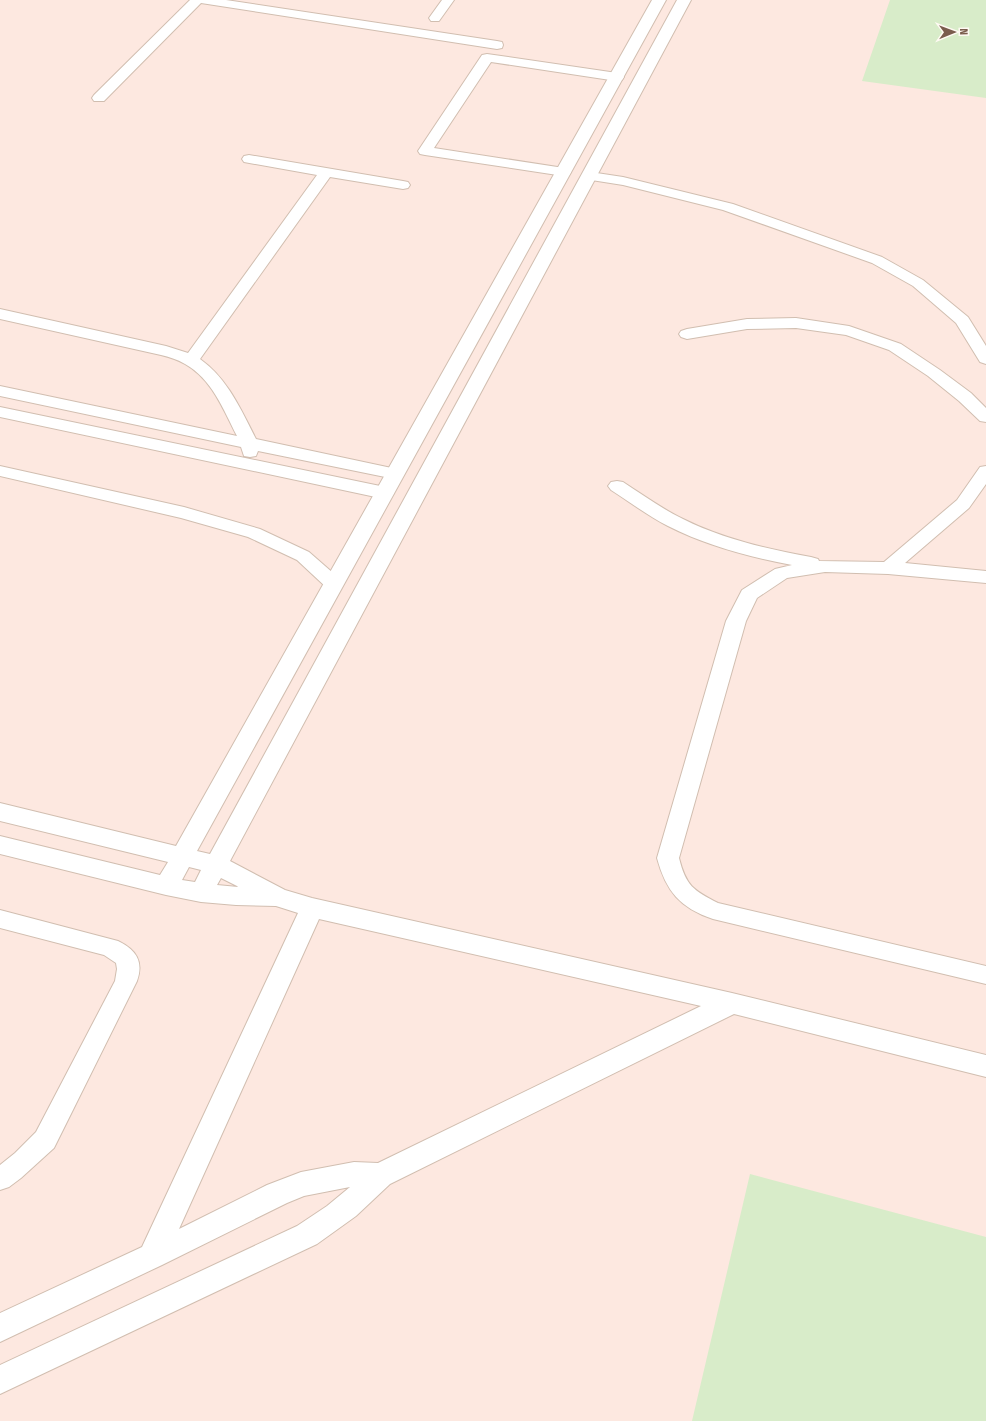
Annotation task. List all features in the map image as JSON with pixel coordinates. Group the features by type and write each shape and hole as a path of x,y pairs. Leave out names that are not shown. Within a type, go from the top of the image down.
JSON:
{"street":[{"path":"166,886 660,0"},
{"path":"201,892 684,0"},
{"path":"617,77 641,81"},
{"path":"564,172 590,176"},
{"path":"395,474 424,480"},
{"path":"385,493 414,499"},
{"path":"334,584 357,605"},
{"path":"0,812 216,865 277,897 312,908 732,1003 986,1066"},
{"path":"0,845 166,886 236,896 277,897"},
{"path":"152,1256 312,908"},
{"path":"0,1380 307,1235 335,1218 360,1197 380,1175 732,1003"},
{"path":"0,1328 152,1256 277,1194 301,1184 354,1174 380,1175"}],"lane":[{"path":"99,98 197,0"},
{"path":"202,0 497,45"},
{"path":"435,18 448,0"},
{"path":"564,172 425,151 487,58 617,77"},
{"path":"249,158 402,185"},
{"path":"192,360 326,172"},
{"path":"590,176 623,181 728,208 787,227 877,260 918,283 962,320 986,359"},
{"path":"0,314 166,350 192,360 208,373 220,388 249,443 252,465"},
{"path":"687,334 747,324 796,324 849,331 895,347 934,372 965,397 986,417"},
{"path":"0,391 395,474"},
{"path":"0,412 385,493"},
{"path":"0,471 184,513 254,533 303,556 334,584"},
{"path":"888,568 963,504 986,471"},
{"path":"617,486 658,514 708,537 764,555 824,566 888,568 986,577"},
{"path":"824,566 782,573 749,594 736,621 668,858 673,879 689,898 713,910 986,975"},
{"path":"0,919 110,947 120,952 127,960 130,970 126,981 45,1140 13,1171 0,1179"}],"shaded area":[{"path":"0,0 986,0 986,1421 0,1421"}],"green space":[{"path":"890,0 986,0 986,98 862,81"},
{"path":"750,1174 986,1237 986,1421 692,1421"}]}
